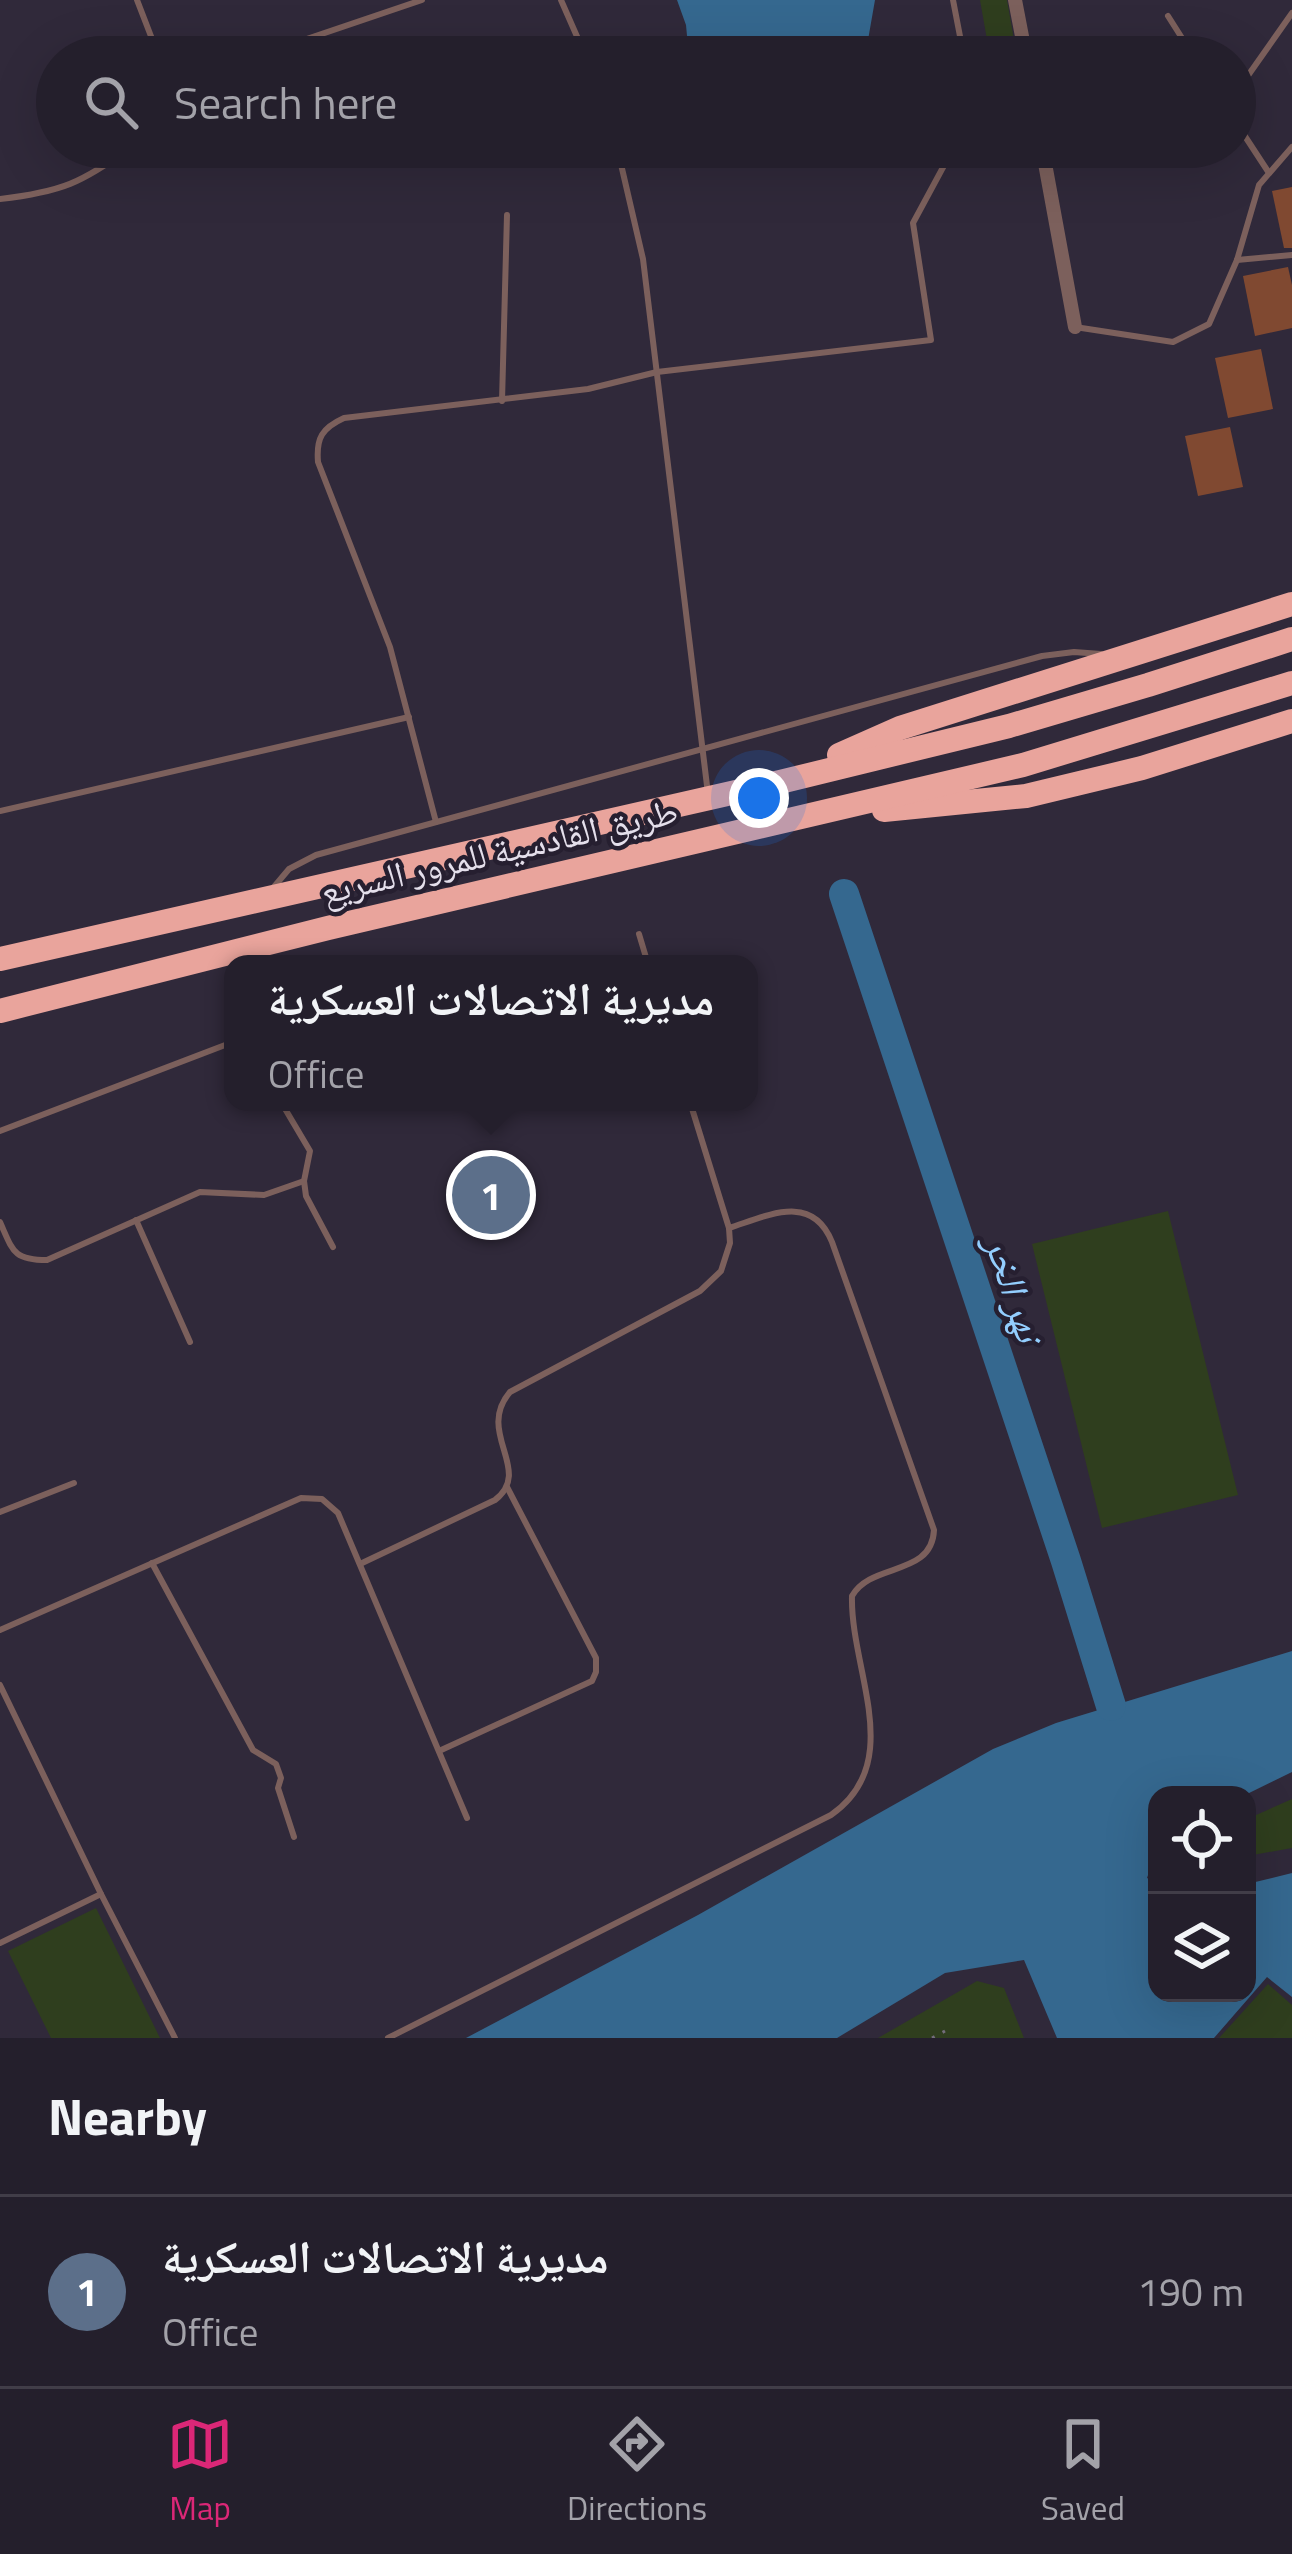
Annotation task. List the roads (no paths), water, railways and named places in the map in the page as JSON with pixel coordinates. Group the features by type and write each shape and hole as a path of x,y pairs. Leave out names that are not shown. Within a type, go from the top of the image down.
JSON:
{"highway":[{"path":"780,782 900,728 1292,604"},
{"name":"طريق القادسية للمرور السريع","path":"8,952 780,782 1009,726 1292,639"},
{"name":"طريق القادسية للمرور السريع","path":"0,1011 328,928 1023,765 1292,683"},
{"path":"792,819 1027,796 1142,768 1292,721"}],"street":[{"path":"1016,0 1022,36"},
{"path":"1046,168 1075,328"}],"lane":[{"path":"137,0 151,36"},
{"path":"316,36 422,0"},
{"path":"561,0 577,36"},
{"path":"953,0 960,36"},
{"path":"1256,65 1292,14"},
{"path":"1168,16 1181,36"},
{"path":"1075,328 1173,342 1210,324 1237,260 1259,185 1292,148"},
{"path":"1256,153 1269,173"},
{"path":"0,199 40,195 88,178 102,168"},
{"path":"621,168 643,259 709,797"},
{"path":"436,822 390,647 318,462 316,443 326,426 344,418 588,389 657,372 931,340 913,223 943,168"},
{"path":"502,401 507,215"},
{"path":"1237,260 1292,255"},
{"path":"268,898 281,878 308,858 436,822 1042,656 1091,652 1123,658"},
{"path":"0,811 409,717"},
{"path":"639,934 646,955"},
{"path":"0,1131 224,1045"},
{"path":"286,1111 310,1150 306,1196 333,1247"},
{"path":"360,1564 495,1500 508,1487 510,1475 497,1420 510,1392 712,1282 728,1257 729,1228 693,1111"},
{"path":"0,1222 14,1252 26,1259 47,1259 200,1192 264,1195 304,1180"},
{"path":"388,2038 831,1815 864,1780 873,1746 852,1596 861,1583 926,1556 934,1530 824,1226 793,1210 729,1228"},
{"path":"136,1220 190,1342"},
{"path":"0,1512 74,1483"},
{"path":"439,1751 592,1682 596,1672 596,1658 508,1487"},
{"path":"0,1630 301,1498 328,1502 338,1513 467,1818"},
{"path":"152,1563 253,1750 276,1764 281,1778 278,1789 294,1838"},
{"path":"0,1685 175,2038"},
{"path":"0,1943 100,1894"}],"water":[{"path":"677,0 875,0 869,36 687,36"},
{"path":"1292,1651 1292,1772 1256,1790 1256,1786 1148,1786 1148,2002 1245,2002 1214,2038 1057,2038 1024,1960 945,1973 837,2038 466,2038 698,1915 993,1749 1056,1723"},
{"path":"1292,1873 1292,1997 1267,1977 1256,1990 1256,1882"}],"waterway":[{"name":"نهر الخر","path":"844,894 1111,1706"}],"place":[{"name":"مديرية الاتصالات العسكرية","path":"491,1195"}]}
